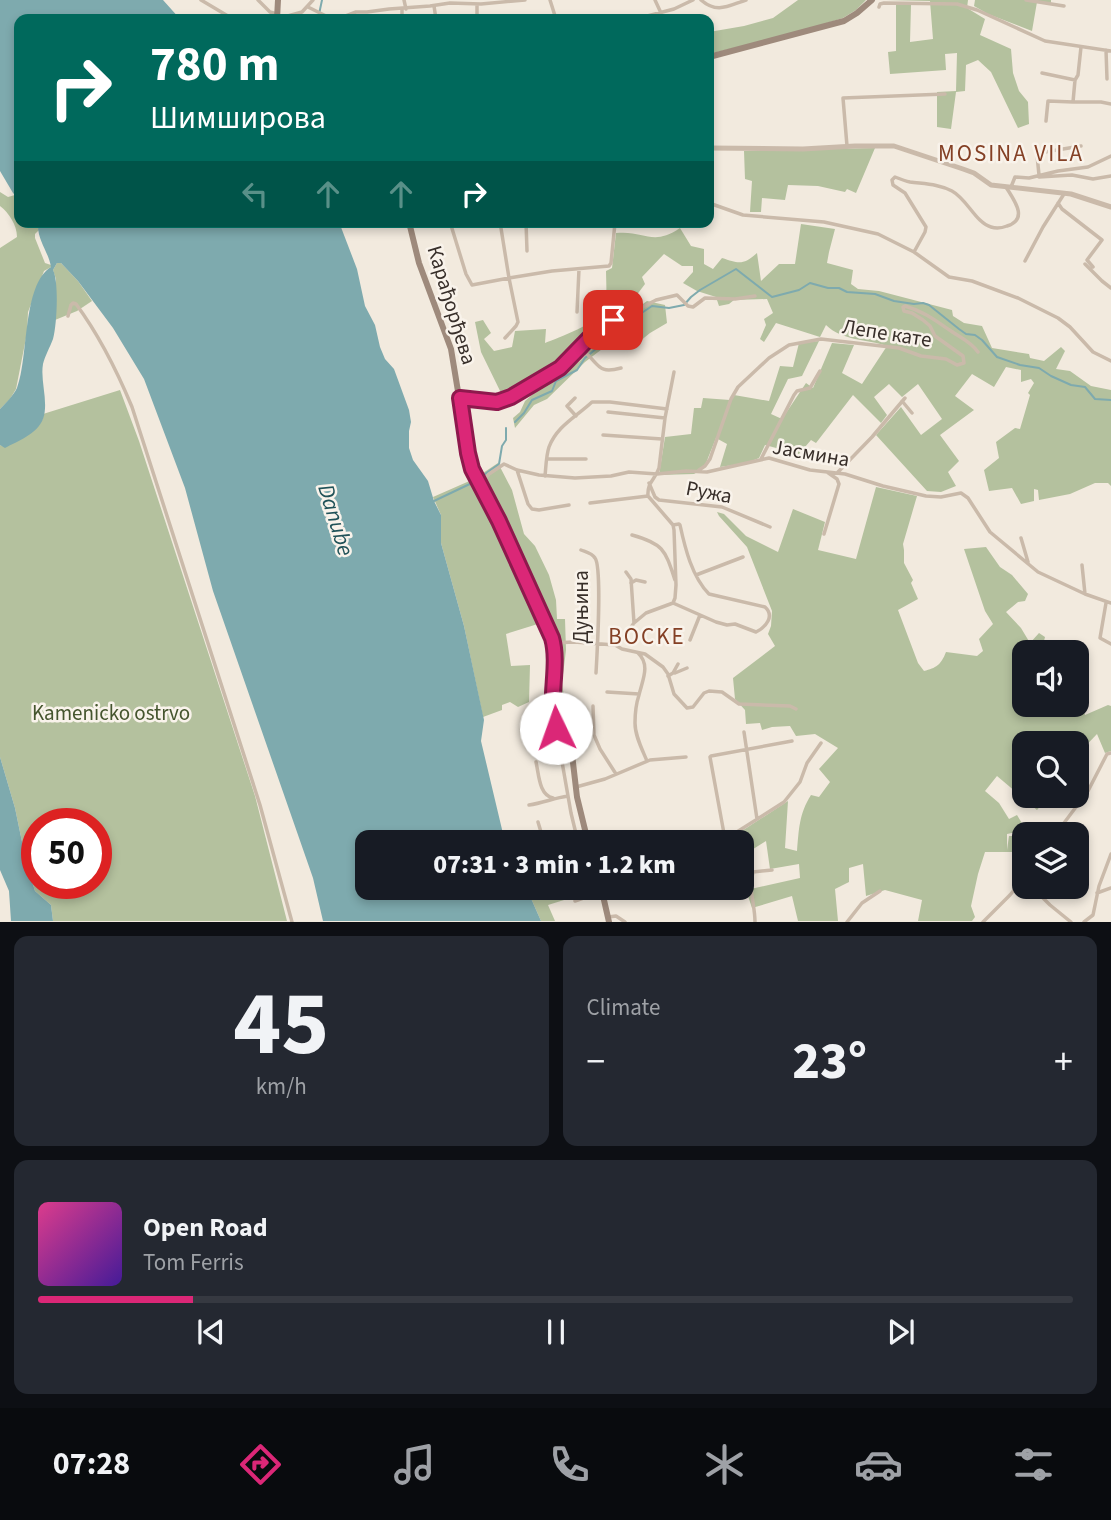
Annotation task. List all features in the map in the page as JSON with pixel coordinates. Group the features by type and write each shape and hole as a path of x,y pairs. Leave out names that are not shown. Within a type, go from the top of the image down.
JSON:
{"main road":[{"path":"714,56 844,21 872,0"},
{"name":"Карађорђева","path":"410,228 419,263 451,349 468,453 553,643"},
{"path":"553,643 553,719 572,754 585,830"},
{"path":"604,900 608,919"}],"street":[{"path":"201,0 225,14"},
{"path":"258,0 273,14"},
{"path":"294,14 308,7 313,0"},
{"path":"403,14 404,0"},
{"path":"349,14 450,3 525,0"},
{"path":"655,0 661,13"},
{"path":"657,14 693,0"},
{"path":"701,0 717,8 746,0"},
{"path":"1026,0 1064,6"},
{"path":"966,6 969,1"},
{"path":"879,7 884,3 957,4 1045,41 1109,51 1107,79"},
{"path":"477,4 477,14"},
{"path":"434,6 435,14"},
{"path":"308,7 320,14"},
{"path":"1073,102 1082,47"},
{"path":"1042,73 1075,80"},
{"path":"848,146 843,98 945,94"},
{"path":"1046,121 1048,101 1111,104"},
{"path":"1038,176 1039,153 1082,146"},
{"path":"714,148 899,147 974,173 992,185 1065,193 1111,207"},
{"path":"914,252 926,227 905,193 893,185 892,180 895,177 950,190 962,198 984,224 994,228 1011,225 1019,215 1010,186 1015,177 1029,178 1088,167 1111,156"},
{"path":"1038,176 1041,178 1072,174 1093,179 1111,176"},
{"path":"1025,261 1042,227 1065,193"},
{"path":"1058,203 1102,240 1087,260 1093,267"},
{"path":"714,205 743,215 824,222 878,234 914,252 949,277 972,281 1018,298 1058,318 1093,352 1111,361"},
{"path":"452,228 472,285 552,271 607,267 610,264 614,228"},
{"path":"501,228 518,322 505,338"},
{"path":"526,228 527,251"},
{"path":"1085,264 1111,288"},
{"path":"577,312 579,269"},
{"path":"460,398 497,402 511,397 560,368 597,330 629,310 639,309 656,300 677,295 688,306 693,307 705,298 726,300 755,296"},
{"path":"68,316 71,305 76,304 97,337 132,407 256,792 292,922"},
{"name":"Лепе кате","path":"697,472 710,459 731,399 738,387 769,358 789,345 821,339 899,348 921,356 946,359 957,365 964,363 963,356 935,336 923,320 904,311 905,306 943,324 971,343 978,352"},
{"path":"573,355 588,355 606,371 621,368"},
{"path":"761,459 794,395 797,391 810,388 820,371"},
{"path":"673,603 677,585 673,525 648,496 649,483 657,474 674,372"},
{"path":"575,398 567,406 576,416"},
{"path":"838,472 904,400 912,413"},
{"path":"545,476 549,447 561,427 594,401 667,409"},
{"path":"608,412 665,418"},
{"path":"603,435 662,439"},
{"path":"547,458 586,459"},
{"name":"Јасмина","path":"478,480 507,464 517,470 545,476 575,478 629,472 657,474 713,471 761,459 773,459 805,469 838,472 926,496 940,497 957,492 964,494 990,532 1044,576 1109,603"},
{"path":"517,470 532,509 569,505"},
{"path":"824,534 839,484 827,472"},
{"name":"Ружа","path":"649,483 655,497 659,499 722,507 770,527"},
{"path":"590,503 648,496"},
{"path":"615,645 634,623 651,610 673,603 716,622 735,624 756,632 766,625 769,612 765,607 709,594 696,575 680,525 673,525"},
{"path":"632,535 653,542 663,550 677,585"},
{"path":"1021,537 1028,564"},
{"name":"Дуњина","path":"581,550 592,555 597,563 599,582 596,673"},
{"path":"696,575 743,557"},
{"path":"1082,565 1085,594"},
{"path":"626,572 630,576 634,623"},
{"path":"631,583 636,580 645,582"},
{"path":"1109,603 1100,638 1111,644"},
{"path":"690,640 700,615"},
{"path":"553,643 615,645 650,657 671,675 674,694 687,708 693,707 704,692 709,691 722,692 738,705 790,706 796,709"},
{"path":"636,652 643,657 645,672 636,708 635,727 647,761"},
{"path":"671,675 678,664"},
{"path":"671,675 687,668"},
{"path":"607,692 639,694"},
{"path":"593,706 594,735 616,774"},
{"path":"744,732 757,820"},
{"path":"559,733 575,830"},
{"path":"721,830 710,757 714,754 792,741"},
{"path":"741,830 780,805 800,782 808,761 821,743"},
{"path":"1065,822 1088,791 1107,754 1111,753"},
{"path":"576,787 594,783 647,761 686,757"},
{"path":"536,762 543,793 553,798"},
{"path":"530,805 568,796"},
{"path":"538,822 540,830"},
{"path":"1084,922 1093,915 1097,892 1111,854"},
{"path":"755,922 750,889 751,876 753,872 772,870"},
{"path":"1097,892 1111,888"},
{"path":"847,922 862,903 880,891"},
{"path":"983,922 1012,893"},
{"path":"1044,899 1072,922"},
{"path":"608,919 616,916 625,922"}],"green space":[{"path":"798,0 866,0 843,18 714,53 714,31 773,18"},
{"path":"886,0 968,0 967,8 985,19 980,35 1011,49 1013,73 1019,91 1028,102 1029,124 1018,128 991,72 978,60 966,65 965,91 956,92 951,129 937,127 937,92 956,91 957,53 945,54 946,70 890,74 888,52 896,51 896,5 911,5 910,42 933,39 930,1"},
{"path":"975,0 1051,0 1051,5 1037,2 1032,31 988,14 974,6"},
{"path":"875,148 856,193 847,189 845,192 818,186 788,185 785,200 762,198 761,212 750,212 752,181 745,179 744,151"},
{"path":"0,192 8,197 14,195 14,224 6,212 0,206"},
{"path":"801,224 835,229 827,263 853,270 851,284 858,289 879,291 952,310 953,316 964,323 982,326 992,348 1029,354 1030,358 1044,361 1061,347 1065,351 1056,369 1070,371 1091,386 1111,390 1111,486 1108,483 1095,483 1070,494 1039,500 1038,490 1034,489 1034,501 1021,504 1012,488 989,491 984,470 999,458 996,442 1015,428 1020,429 1030,395 1028,393 1034,383 1031,379 1021,382 1021,370 1006,367 994,387 972,374 955,396 974,410 940,435 959,461 948,472 956,486 941,492 927,491 876,435 901,407 921,435 942,419 918,384 902,397 889,384 874,397 887,415 881,423 853,395 816,443 811,440 799,454 765,445 759,458 747,463 720,467 727,444 716,438 704,468 694,474 659,475 665,437 691,434 694,408 701,408 703,398 730,400 734,395 769,401 780,366 793,367 799,343 819,341 802,376 788,379 771,414 782,419 806,383 813,388 832,343 854,345 842,373 862,384 887,346 847,337 826,325 820,337 776,323 764,342 760,339 766,325 764,319 773,313 767,299 734,300 719,306 716,297 683,283 693,272 693,266 682,266 664,254 642,277 645,284 627,308 601,323 559,366 508,396 503,397 481,352 475,322 483,320 491,333 484,339 494,351 512,347 515,331 546,329 545,343 594,320 603,310 606,300 606,271 612,268 616,233 655,237 670,234 680,228 691,246 704,249 704,264 713,269 722,258 740,262 757,253 761,281 779,264 795,264"},
{"path":"16,228 38,228 35,238 45,263 51,267 44,271 28,312 27,333 16,389 0,409 0,248 17,237"},
{"path":"57,263 61,263 78,281 92,301 55,320 56,279 53,270"},
{"path":"647,301 665,305 667,323 634,346 614,340 585,362 547,399 534,405 515,428 513,418 520,412 525,401 540,388 539,382 560,370 566,372 620,326 625,317"},
{"name":"Kamenicko ostrvo","path":"120,390 255,796 287,921 53,921 51,905 44,899 112,899 112,808 21,808 21,837 0,757 0,445 5,447 43,419 43,414"},
{"path":"498,463 512,490 524,534 535,546 549,575 556,600 557,619 565,619 566,650 562,683 573,730 572,736 566,739 560,733 557,735 551,717 553,649 548,633 541,623 506,634 511,666 530,665 529,702 518,707 510,702 502,705 502,710 483,717 464,626 441,543 441,515 433,497 474,479"},
{"path":"876,487 917,496 903,544 904,563 913,580 911,583 918,599 898,610 918,663 924,671 938,665 946,652 977,656 983,651 979,639 993,624 985,611 964,549 986,547 1000,567 1012,575 1028,594 1025,601 1018,602 1006,612 1028,640 1012,640 1012,717 1089,717 1089,713 1111,706 1111,751 1105,753 1097,734 1089,742 1089,731 1012,731 1012,789 997,776 985,791 999,803 1009,819 1017,815 1021,822 1012,822 1012,833 1007,834 1007,850 1009,836 1012,836 1012,852 985,852 971,906 975,917 972,921 918,921 922,900 885,890 866,896 863,864 849,868 849,882 835,889 838,921 798,921 792,896 752,908 749,900 754,900 754,888 800,878 799,864 770,869 766,841 754,848 754,830 743,830 788,801 785,848 797,851 800,822 807,802 811,795 819,797 830,782 819,769 838,748 815,734 796,736 790,726 762,730 760,723 746,724 745,710 735,699 733,678 775,646 768,634 772,611 747,547 717,512 724,514 746,536 778,552 793,509 825,522 818,550 856,559"},
{"path":"1039,633 1045,637 1044,640 1033,640"},
{"path":"532,900 564,900 548,905 555,921 541,921"}],"water":[{"path":"0,0 163,0 176,14 14,14 14,194 0,171"},
{"name":"Danube","path":"38,228 341,228 357,269 365,306 375,325 380,347 385,359 394,369 409,410 409,448 413,460 428,481 441,515 441,543 464,626 484,720 481,741 502,830 355,830 355,900 532,900 541,921 323,921 313,878 213,591 185,488 144,379 113,328 61,263 57,263 53,270 56,283 56,314 53,339 43,364 43,419 27,436 5,448 0,445 0,409 17,388 31,305 35,289 51,267"},
{"path":"0,757 21,837 21,899 44,899 51,905 53,921 11,921 9,891 0,870"}],"waterway":[{"path":"319,14 322,0"},
{"path":"515,422 532,400 552,391 556,381 577,370 585,358 627,323 652,306 669,308 684,305 700,290 736,269 772,297 799,290 810,283 847,292 875,294 894,301 929,305 966,334 975,335 982,340 997,357 1039,368 1071,385 1085,387 1095,399 1111,400"},
{"path":"434,501 474,482 499,464 502,446 506,440 506,428"}],"district":[{"name":"MOSINA VILA","path":"1011,153"},
{"name":"BOCKE","path":"647,636"}],"route":[{"path":"556,728 553,716 555,656 552,638 499,521 472,469 460,398 497,402 511,397 560,368 597,330 613,320"}]}
